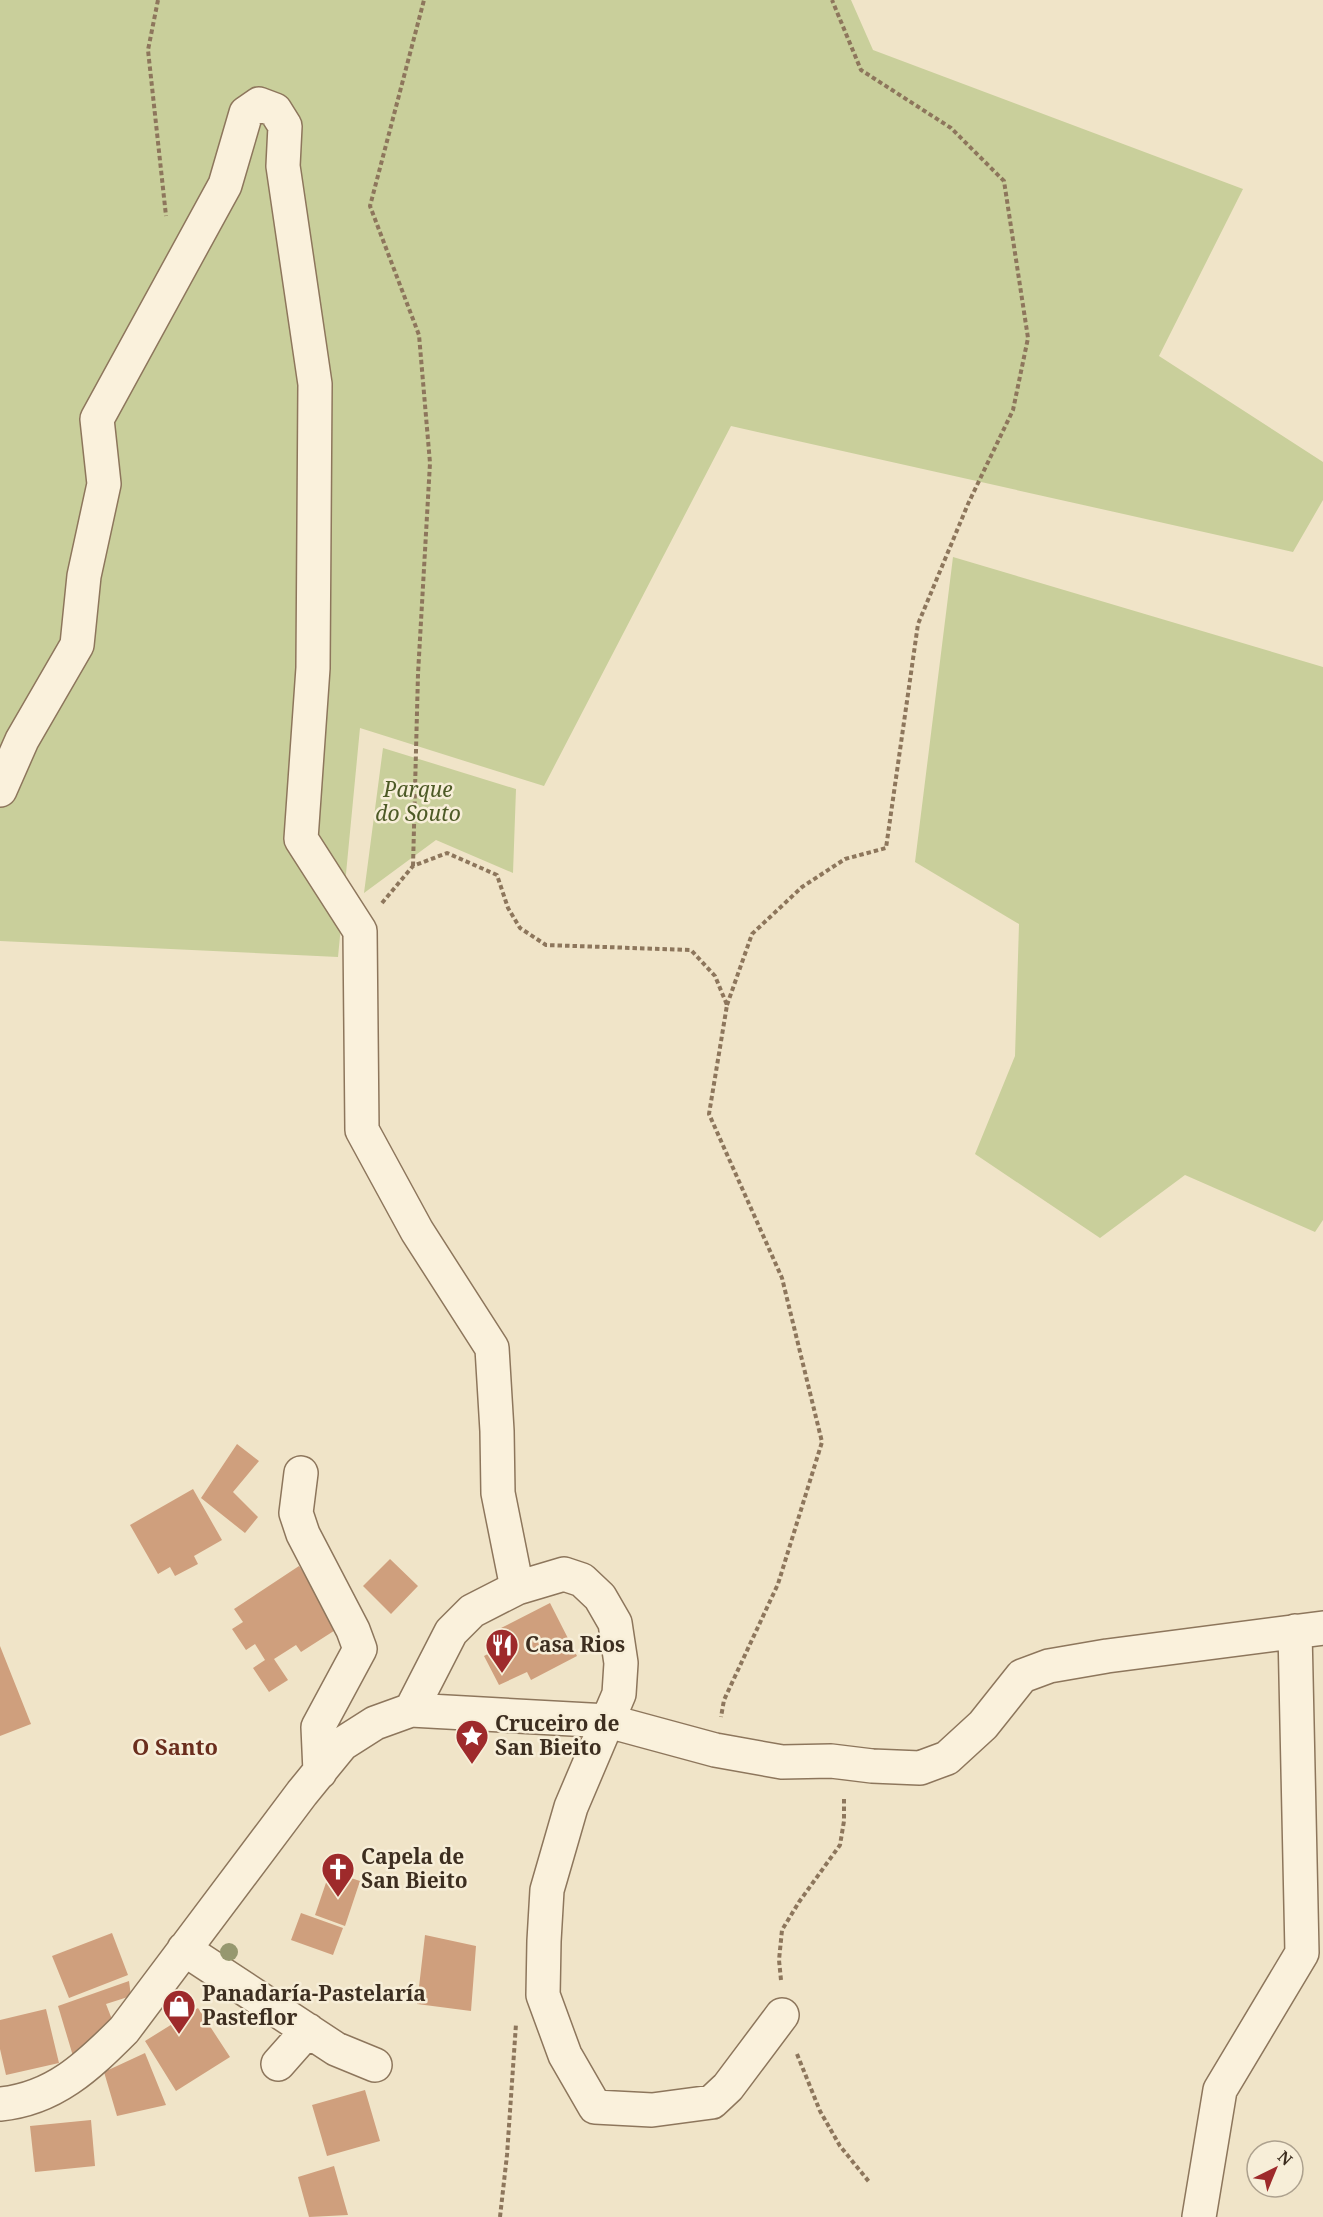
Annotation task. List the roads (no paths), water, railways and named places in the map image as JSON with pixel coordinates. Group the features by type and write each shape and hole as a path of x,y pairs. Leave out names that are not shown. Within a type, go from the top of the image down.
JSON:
{"street":[{"path":"0,790 22,740 77,645 84,576 104,484 97,418 225,185 246,113 259,104 275,110 285,126 283,165 315,384 313,668 301,839 360,931 362,1130 417,1231 492,1348 498,1493 524,1586"},
{"path":"301,1473 296,1514 303,1534 353,1630 360,1649 318,1727 320,1772"},
{"path":"411,1710 451,1632 472,1611 524,1586 564,1574 582,1580 600,1598 615,1623 621,1663 619,1694 601,1721 571,1807 547,1890 543,1995 565,2055 595,2106 652,2110 712,2102 728,2087 782,2014"},
{"path":"0,2104 14,2103 63,2085 95,2059 124,2030 342,1744 375,1723 411,1710 601,1721 715,1750 782,1762 831,1761 920,1768 947,1758 983,1725 1022,1676 1049,1666 1309,1629 1302,1953 1220,2090 1198,2217"},
{"path":"184,1949 336,2049 375,2065"},
{"path":"278,2064 308,2030"}],"place":[{"name":"Casa Rios","path":"502,1674"},
{"name":"Cruceiro de San Bieito","path":"472,1765"},
{"name":"Capela de San Bieito","path":"338,1898"},
{"name":"Panadaría-Pastelaría Pasteflor","path":"179,2035"}],"district":[{"name":"O Santo","path":"175,1747"}],"park label":[{"name":"Parque do Souto","path":"418,802"}]}
